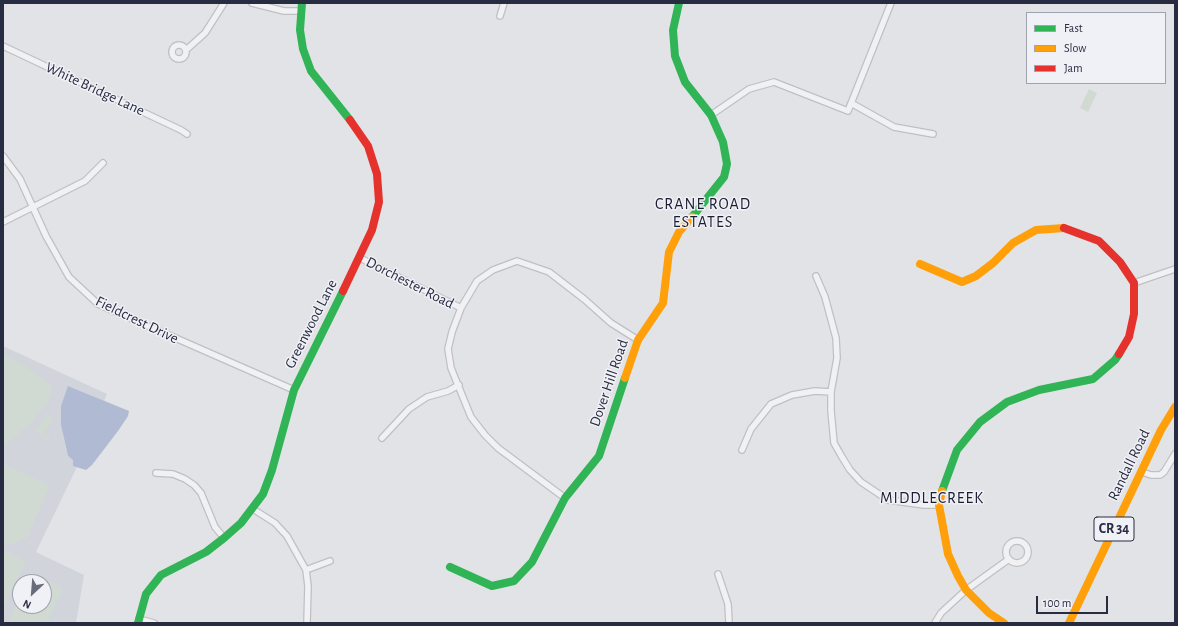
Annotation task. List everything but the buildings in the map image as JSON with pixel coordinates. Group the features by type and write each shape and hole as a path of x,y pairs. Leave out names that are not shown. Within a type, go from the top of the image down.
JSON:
{"street":[{"path":"186,50 205,33 224,3"},
{"path":"252,3 284,11 302,7"},
{"path":"500,16 504,3"},
{"name":"Dover Hill Road","path":"450,567 492,586 514,581 532,562 565,498 599,456 638,340 663,303 669,252 679,232 706,201 724,177 727,164 723,142 711,115 685,82 678,66 673,30 679,3"},
{"path":"711,115 749,89 774,82 848,111 891,3"},
{"name":"Greenwood Lane","path":"139,621 146,594 161,575 206,552 224,538 241,523 263,494 272,470 294,390 360,258 372,230 379,202 377,174 368,146 346,114 311,71 300,30 302,7"},
{"name":"White Bridge Lane","path":"3,46 182,130 187,134"},
{"path":"851,103 894,127 933,134"},
{"name":"Fieldcrest Drive","path":"3,156 20,178 34,206 46,236 69,277 98,304 294,390"},
{"path":"3,222 85,181 103,163"},
{"path":"920,264 962,282 976,276 993,263 1013,243 1036,230 1064,228 1099,241 1120,262 1134,283 1134,314 1129,338 1115,360 1093,379 1039,390 1007,402 980,422 952,460 943,484 939,505 948,554 966,590 989,613 1004,623"},
{"name":"Dorchester Road","path":"360,258 461,308"},
{"path":"565,498 498,448 485,435 471,417 451,368 448,349 452,332 461,308 477,281 493,270 518,262 548,272 584,299 611,323 638,340"},
{"path":"1134,283 1175,269"},
{"path":"816,276 825,296 836,338 837,358 831,392 834,444 850,470 859,481 877,494 888,500 924,505 939,505"},
{"path":"382,438 408,409 427,397 448,391 459,385"},
{"path":"742,450 751,429 771,404 792,395 815,391 831,392"},
{"name":"Randall Road","path":"1069,623 1161,430 1175,407"},
{"path":"1142,472 1151,475 1160,475 1164,472 1175,454"},
{"path":"156,473 173,474 194,486 201,493 215,527 224,538"},
{"path":"253,509 274,523 287,536 306,570 308,586 307,623"},
{"path":"935,623 941,613 966,590 1009,559"},
{"path":"306,570 330,561"},
{"path":"718,574 728,604 729,623"},
{"path":"139,621 154,623"}],"shaded area":[{"path":"1089,89 1097,93 1088,112 1080,108"},
{"path":"3,346 107,394 104,401 71,387 61,406 61,425 68,456 73,460 73,466 77,467 36,552 84,575 76,623 3,623"},
{"path":"3,355 24,365 51,385 52,395 33,421 3,447"},
{"path":"47,415 54,420 44,433 50,437 48,441 35,431"},
{"path":"3,464 50,485 27,537 14,543 4,545"},
{"path":"3,550 26,561 20,574 12,574 12,590 3,609"},
{"path":"52,582 63,588 52,612"},
{"path":"12,614 51,614 47,623 8,623"}],"water":[{"path":"68,386 129,411 128,416 118,431 92,465 86,470 73,466 73,460 68,456 61,425 61,406"}],"traffic: fast":[{"path":"302,3 300,30 303,49 311,71 350,120"},
{"path":"679,3 673,30 675,56 685,82 711,115 723,142 727,164 724,177 692,217"},
{"path":"138,623 146,594 161,575 206,552 224,538 241,523 263,494 272,470 294,390 343,291"},
{"path":"942,491 957,450 980,422 1007,402 1039,390 1093,379 1115,360 1119,354"},
{"path":"450,567 492,586 514,581 532,562 565,498 599,456 625,378"}],"traffic: slow":[{"path":"625,378 638,340 663,303 669,252 679,232 692,217"},
{"path":"920,264 962,282 976,276 993,263 1013,243 1036,230 1064,228"},
{"path":"1069,623 1161,430 1175,407"},
{"path":"942,491 939,505 948,554 958,576 966,590 989,613 1004,623"}],"traffic: jam":[{"path":"343,291 372,230 379,202 377,174 368,146 350,120"},
{"path":"1064,228 1099,241 1120,262 1134,283 1134,314 1129,337 1119,354"}],"district":[{"name":"CRANE ROAD ESTATES","path":"703,213"},
{"name":"MIDDLECREEK","path":"932,498"}]}
